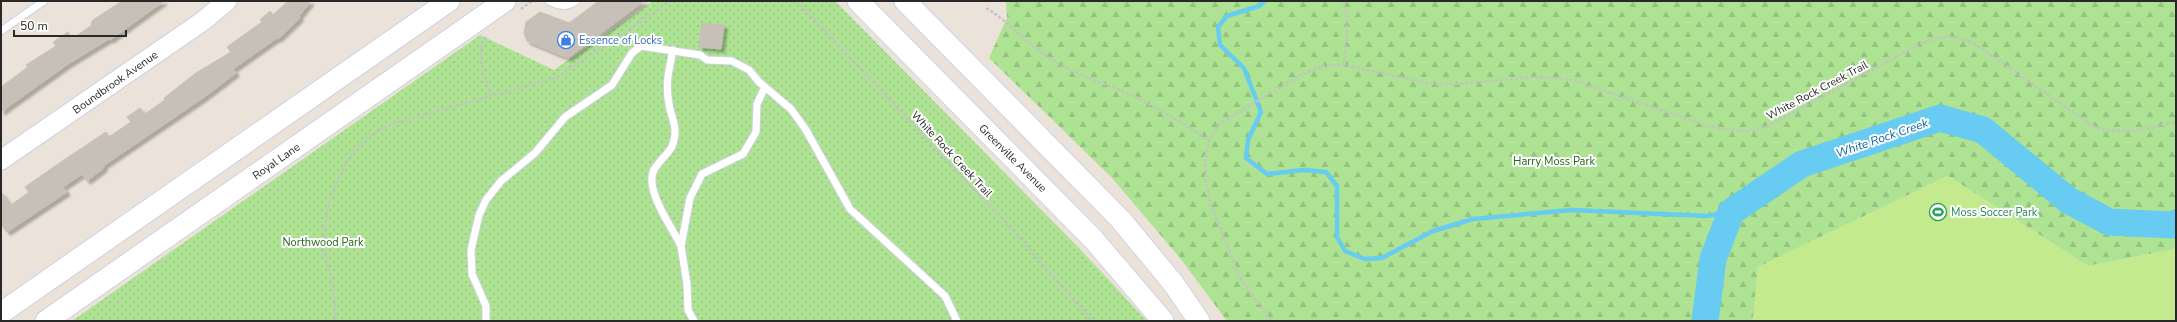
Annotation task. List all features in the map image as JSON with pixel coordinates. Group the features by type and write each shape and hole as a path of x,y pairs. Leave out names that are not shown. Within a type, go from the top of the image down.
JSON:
{"main road":[{"path":"1,314 449,1"},
{"name":"Royal Lane","path":"46,321 505,1"},
{"name":"Greenville Avenue","path":"858,1 1094,240 1163,321"},
{"path":"905,1 1120,220 1173,283 1199,321"},
{"path":"926,70 951,47"}],"street":[{"name":"Boundbrook Avenue","path":"1,160 203,21 228,1"}],"lane":[{"path":"1,31 44,1"},
{"path":"549,1 558,6 570,5 576,1"},
{"path":"486,321 486,306 472,274 471,250 479,215 486,200 501,182 535,153 565,117 612,85 632,53 641,46 700,55 707,60 732,61 749,70 765,87 791,108 806,130 850,209 945,296 957,321"},
{"path":"673,50 666,83 669,106 675,130 674,146 655,168 652,177 652,190 681,246 687,284 688,310 694,321"},
{"path":"681,246 694,190 702,174 743,154 756,132 758,104 765,87"}],"path":[{"path":"336,321 334,297 324,250 325,227 333,193 345,166 356,150 371,136 392,124 558,77 671,1"},
{"name":"White Rock Creek Trail","path":"797,1 1028,247 1092,321"},
{"path":"1342,1 1347,21 1344,65"},
{"path":"986,8 1007,23 1032,46 1053,61 1148,104 1209,140"},
{"path":"487,35 484,40 481,61 491,96"},
{"name":"White Rock Creek Trail","path":"1271,321 1239,276 1211,205 1206,183 1205,158 1209,140 1218,126 1231,116 1304,73 1324,66 1344,65 1432,84 1457,84 1537,77 1569,79 1712,127 1746,132 1768,126 1920,44 1938,37 1954,36 1975,44 2092,126 2106,132 2124,133 2176,122"}],"green space":[{"name":"Northwood Park","path":"653,1 835,1 1079,248 1147,321 72,321 480,35 554,70"},
{"name":"Harry Moss Park","path":"1006,1 2176,1 2176,249 2088,266 1948,176 1758,267 1753,321 1227,321 1180,258 1112,178 989,58 1007,18"},
{"name":"Moss Soccer Park","path":"1948,176 2088,266 2176,249 2176,321 1753,321 1758,267"}],"building":[{"path":"122,1 164,1 110,40 109,39 68,64 1,112 1,87 28,67 26,65 56,46 53,42 68,32 72,39 92,25 91,23 93,20"},
{"path":"288,1 311,1 299,16 300,18 278,39 277,38 233,69 236,73 203,98 103,166 104,168 87,181 82,174 63,187 67,192 7,232 1,224 1,192 11,205 29,192 25,187 58,164 106,132 109,137 131,122 127,117 140,108 145,114 165,100 164,98 196,73 231,52 227,47 262,22 260,20 270,11 273,15"},
{"path":"599,1 644,1 568,58 527,41 524,33 526,22 540,12 569,23"},
{"path":"702,23 724,25 721,49 699,47"}],"waterway":[{"path":"1265,1 1259,6 1227,16 1218,27 1220,45 1244,68 1261,112 1248,140 1246,158 1267,174 1304,170 1326,172 1337,186 1337,237 1345,251 1365,259 1382,258 1433,231 1473,219 1572,210 1707,216 1731,212"},
{"name":"White Rock Creek","path":"1705,321 1713,259 1731,212 1802,164 1940,118 1983,130 2068,200 2109,222 2172,225 2176,223"}],"place":[{"name":"Essence of Locks","path":"566,40"},
{"name":"Moss Soccer Park","path":"1938,212"}]}
